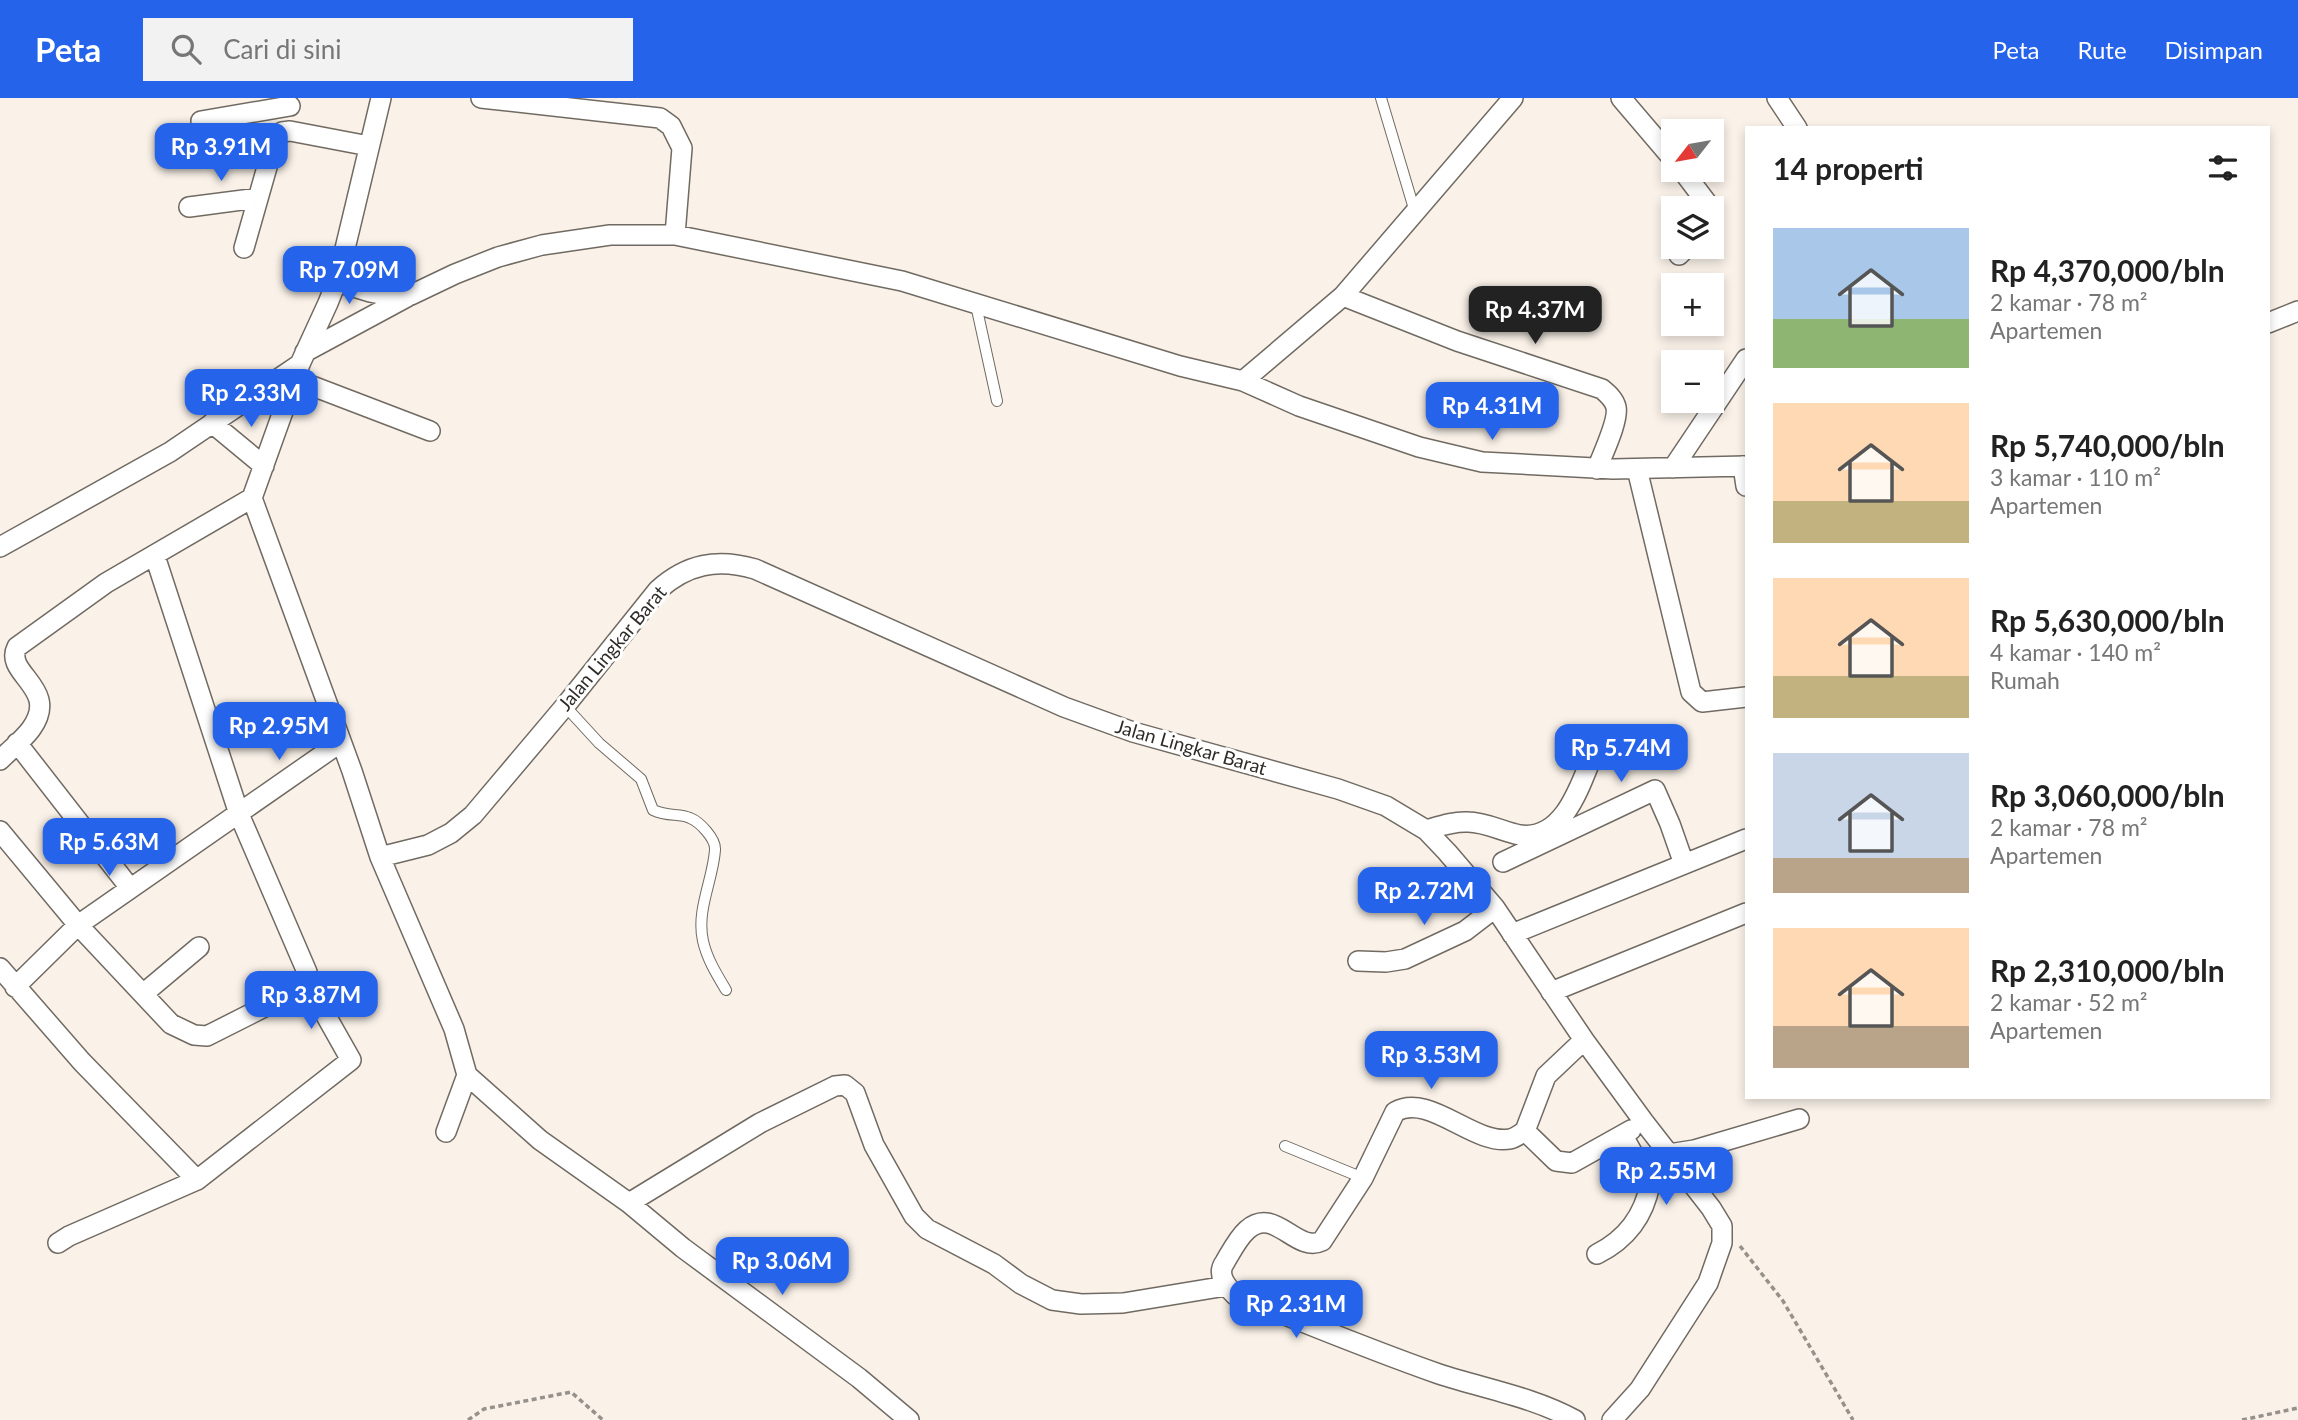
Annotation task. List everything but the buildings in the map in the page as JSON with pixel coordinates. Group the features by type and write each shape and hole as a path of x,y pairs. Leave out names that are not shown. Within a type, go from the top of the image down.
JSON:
{"street":[{"path":"0,760 32,728 40,698 14,661 13,654 17,647 106,583 252,498 300,365 338,278 380,98"},
{"path":"481,98 520,100 660,118 671,126 682,148 675,235"},
{"path":"1243,382 1343,296 1513,98"},
{"path":"1621,98 1661,145"},
{"path":"1777,98 1796,126"},
{"path":"201,121 291,102 282,132 275,139 244,248"},
{"path":"282,132 290,131 369,146"},
{"path":"1692,182 1704,196"},
{"path":"189,207 258,198"},
{"path":"0,547 170,452 411,295 498,257 542,245 610,235 675,235 902,281 1180,366 1243,382 1298,406 1419,447 1482,462 1637,469 1745,466"},
{"path":"338,278 347,285 370,292 395,297 411,295"},
{"path":"1343,296 1457,341 1602,389 1611,397 1616,407 1616,416 1597,468"},
{"path":"2270,322 2298,311"},
{"path":"1673,468 1745,360"},
{"path":"300,365 429,431"},
{"path":"212,423 264,466"},
{"path":"1637,469 1692,692 1702,702 1745,697"},
{"path":"252,498 380,857 454,1029 467,1075 540,1140 629,1203 683,1248 859,1378 909,1420"},
{"path":"58,1243 197,1180 351,1060 307,982 307,972 239,814 155,556"},
{"name":"Jalan Lingkar Barat","path":"380,857 428,845 451,833 473,815 658,590 672,577 688,568 739,564 1064,707 1133,732 1338,789 1386,806 1426,830 1494,908 1584,1040 1712,1208 1722,1226"},
{"path":"15,987 78,925 341,742"},
{"path":"17,743 130,888"},
{"path":"1426,830 1452,823 1469,822 1522,835 1547,831 1575,798 1591,759"},
{"path":"1503,862 1655,790 1684,864"},
{"path":"0,831 78,925 171,1024 194,1035 207,1036 300,989 307,982"},
{"path":"1480,890 1522,835"},
{"path":"1512,934 1745,839"},
{"path":"1358,961 1386,962 1405,959 1465,931 1494,908"},
{"path":"1551,992 1745,913"},
{"path":"143,994 199,947"},
{"path":"0,968 82,1062 197,1180"},
{"path":"1575,1420 1540,1403 1466,1383 1404,1362 1235,1295 1222,1277 1222,1266 1247,1230 1267,1222 1308,1243 1315,1244 1327,1235 1363,1178 1395,1112 1409,1106 1423,1109 1496,1139 1511,1139 1525,1131 1546,1076 1584,1040"},
{"path":"446,1132 467,1075"},
{"path":"629,1203 760,1123 835,1086 845,1085 855,1093 874,1145 914,1216 927,1229 994,1264 1021,1284 1052,1300 1081,1304 1123,1303 1227,1286"},
{"path":"1669,1154 1694,1150 1799,1119"},
{"path":"1525,1131 1556,1161 1572,1163 1644,1122"},
{"path":"1597,1254 1623,1237 1638,1219 1647,1200 1650,1184 1623,1136"},
{"path":"1612,1420 1640,1389 1708,1283 1722,1243 1722,1226"}],"lane":[{"path":"1381,98 1415,213"},
{"path":"975,305 996,401"},
{"path":"565,706 599,743 641,779 653,810 664,815 690,817 712,838 716,848 706,891 702,940 714,971 726,990"},
{"path":"1285,1146 1363,1178"}],"path":[{"path":"1722,1226 1750,1257 1783,1301 1853,1420"},
{"path":"468,1420 484,1409 571,1392 603,1420"},
{"path":"2242,1420 2298,1408"}]}
